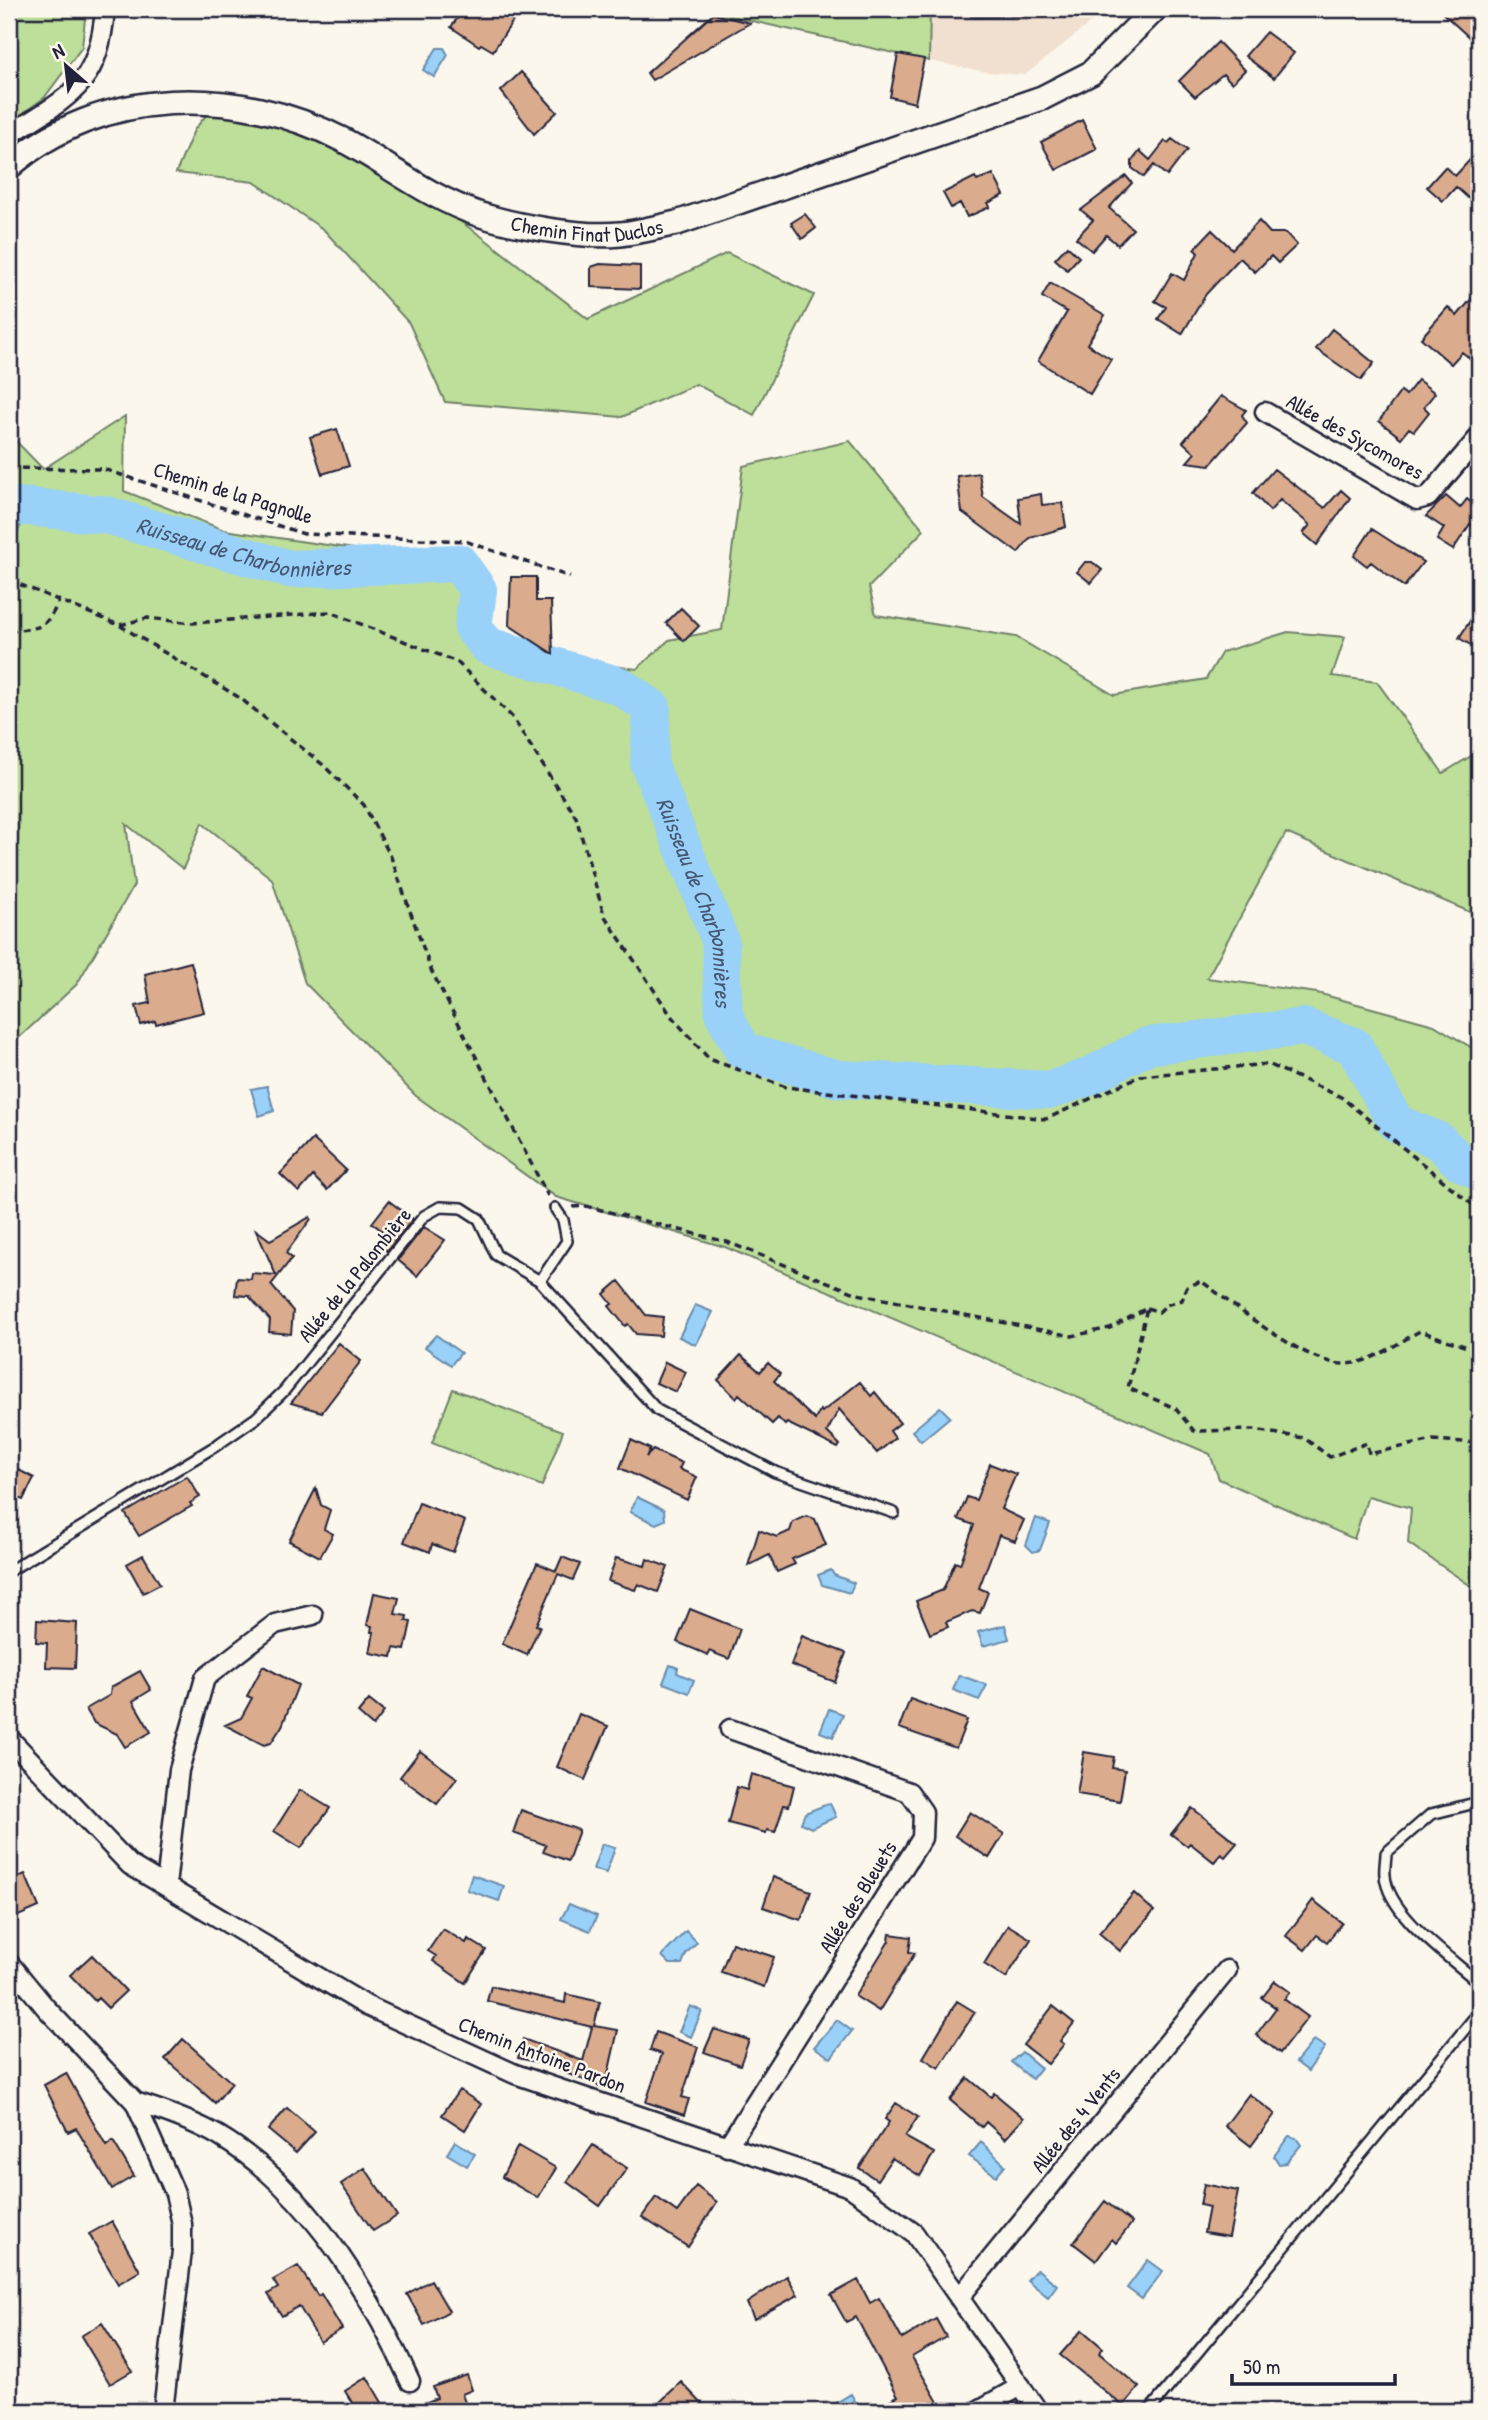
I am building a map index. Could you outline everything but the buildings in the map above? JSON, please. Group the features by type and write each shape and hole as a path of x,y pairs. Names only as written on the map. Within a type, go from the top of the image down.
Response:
{"main road":[{"name":"Chemin Finat Duclos","path":"9,167 29,149 86,119 146,102 216,102 285,118 341,139 413,184 478,214 547,229 617,234 677,223 1042,98 1091,73 1155,9"}],"street":[{"path":"9,135 72,94 87,74 102,43 105,9"},
{"name":"Allée des Sycomores","path":"1265,412 1417,500 1428,497 1479,437"},
{"path":"166,1886 179,1770 205,1678 275,1624 313,1615"},
{"name":"Allée des Bleuets","path":"727,2147 922,1838 923,1812 908,1792 730,1729"},
{"name":"Chemin Antoine Pardon","path":"9,1738 130,1865 367,2006 515,2074 850,2187 914,2233 1038,2411"},
{"path":"9,1963 46,2008 135,2102 163,2160 182,2224 182,2251 163,2411"},
{"name":"Allée des 4 Vents","path":"959,2298 1227,1970"},
{"path":"135,2102 178,2116 220,2137 266,2173 299,2206 362,2284 410,2381"},
{"path":"977,2411 1021,2386"}],"lane":[{"path":"974,9 1082,9"},
{"name":"Allée de la Palombière","path":"9,1572 214,1447 256,1418 284,1391 425,1216 440,1207 462,1208 479,1219 496,1255 540,1281 657,1410 775,1472 894,1513"},
{"path":"540,1281 567,1241 563,1220 555,1208"},
{"path":"1479,1802 1431,1814 1386,1853 1384,1877 1406,1918 1479,1983"},
{"path":"1149,2411 1479,2012"}],"path":[{"name":"Chemin de la Pagnolle","path":"9,468 103,469 304,534 465,541 570,577"},
{"path":"9,580 119,625 240,698 322,764 364,805 391,857 430,970 555,1208 586,1206 727,1242 858,1294 1072,1336 1110,1328 1147,1308 1159,1312 1166,1305 1182,1300 1187,1287 1201,1281 1305,1354 1344,1365 1367,1360 1420,1331 1479,1351"},
{"path":"9,632 38,629 48,624 59,601"},
{"path":"119,625 147,618 192,623 330,612 457,662 512,717 576,817 604,915 672,1017 709,1059 786,1087 1046,1119 1140,1076 1268,1063 1342,1097 1479,1210"},
{"path":"1147,1308 1128,1388 1175,1408 1194,1432 1254,1430 1304,1438 1330,1457 1367,1443 1369,1454 1433,1440 1479,1443"}],"shaded area":[{"path":"930,9 1108,9 1025,75 987,72 929,61"}],"green space":[{"path":"9,9 86,9 82,47 44,98 9,123"},
{"path":"699,9 930,9 929,61"},
{"path":"217,102 367,155 481,236 588,319 727,253 814,295 754,415 696,384 622,417 445,402 409,323 324,230 254,182 176,173 194,130"},
{"path":"125,416 124,491 224,530 457,564 474,619 491,651 637,669 669,640 722,630 743,466 850,441 924,530 869,587 876,615 1016,637 1114,695 1206,679 1222,652 1288,632 1345,637 1332,676 1377,682 1443,773 1473,755 1479,762 1479,916 1286,833 1207,978 1317,993 1434,1025 1479,1052 1479,1586 1471,1586 1408,1543 1411,1508 1368,1496 1354,1539 1219,1479 1210,1454 725,1247 556,1197 416,1096 305,983 272,879 202,823 183,869 126,824 134,885 77,984 9,1047 9,434 43,469"},
{"path":"453,1389 563,1431 542,1486 432,1443"}],"water":[{"path":"437,48 444,48 448,55 434,77 423,70"},
{"path":"267,1086 274,1111 259,1116 251,1089"},
{"path":"695,1305 713,1312 696,1345 679,1337"},
{"path":"436,1335 461,1353 451,1365 425,1347"},
{"path":"940,1407 950,1417 921,1441 912,1431"},
{"path":"637,1497 664,1510 665,1520 656,1524 630,1512"},
{"path":"1036,1518 1050,1523 1040,1550 1033,1552 1026,1545"},
{"path":"831,1570 834,1575 854,1583 850,1593 822,1585 818,1575"},
{"path":"1005,1625 1009,1639 983,1646 978,1632"},
{"path":"670,1665 678,1668 677,1673 694,1680 689,1693 663,1683"},
{"path":"959,1675 987,1685 979,1700 953,1690"},
{"path":"829,1709 843,1714 833,1737 820,1732"},
{"path":"830,1803 836,1817 811,1828 801,1823 805,1813"},
{"path":"602,1844 615,1848 606,1873 593,1869"},
{"path":"472,1875 504,1886 499,1901 467,1890"},
{"path":"569,1904 597,1916 590,1931 561,1919"},
{"path":"686,1931 697,1942 686,1954 682,1964 670,1964 662,1956"},
{"path":"690,2006 702,2011 691,2037 679,2032"},
{"path":"837,2020 852,2031 831,2058 814,2047"},
{"path":"1314,2040 1325,2047 1308,2071 1296,2062"},
{"path":"1022,2052 1041,2068 1032,2079 1011,2062"},
{"path":"1289,2136 1296,2138 1301,2145 1286,2163 1279,2164 1274,2156"},
{"path":"455,2141 475,2154 467,2166 447,2154"},
{"path":"981,2142 1005,2165 996,2176 969,2156"},
{"path":"1148,2260 1163,2271 1142,2299 1127,2288"},
{"path":"1037,2269 1057,2285 1048,2297 1027,2280"},
{"path":"851,2394 860,2409 823,2411"}],"waterway":[{"name":"Ruisseau de Charbonnières","path":"9,505 106,515 289,569 459,563 478,590 473,628 488,646 620,686 652,708 649,763 720,940 724,1015 743,1051 838,1079 1051,1090 1088,1077 1147,1046 1304,1027 1354,1046 1396,1123 1439,1141 1459,1161 1479,1172"},
{"path":"9,545 28,506"}]}
